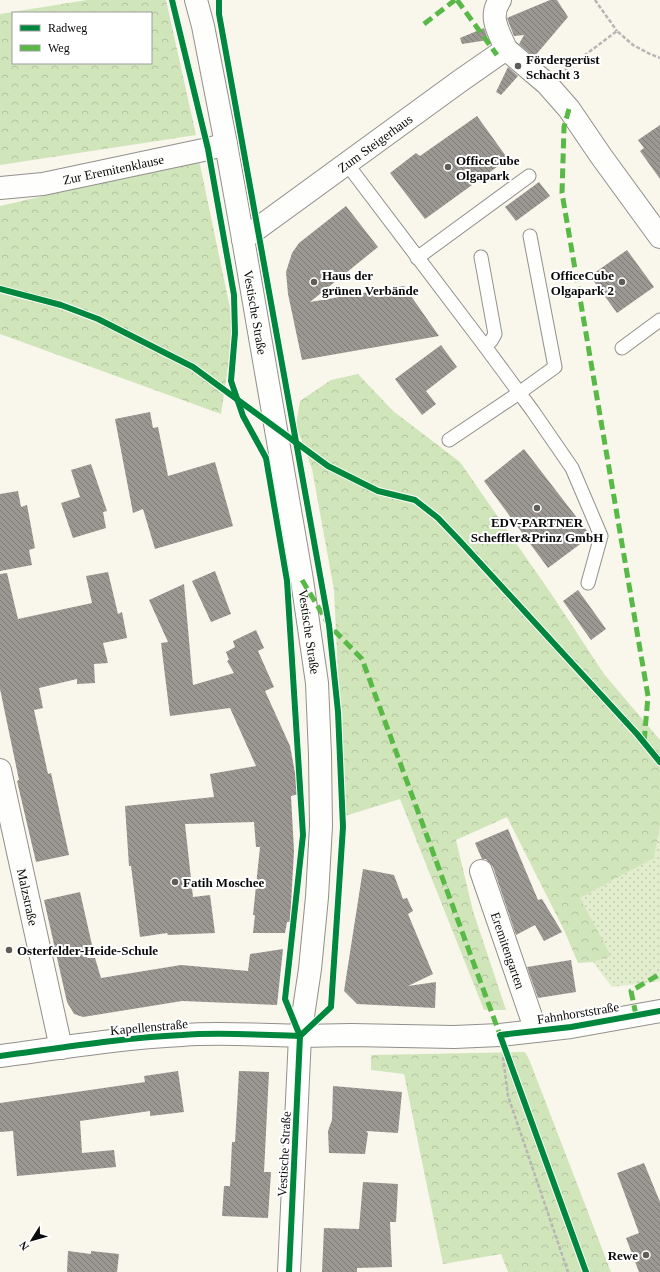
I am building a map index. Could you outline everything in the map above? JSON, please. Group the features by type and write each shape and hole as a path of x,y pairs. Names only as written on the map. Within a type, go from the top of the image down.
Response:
{"street":[{"name":"Vestische Straße","path":"196,0 203,26 243,239 302,580 317,683 321,826 312,954 300,1036 289,1272"},
{"path":"500,0 496,6 494,21 506,49 547,84 569,109 660,237"},
{"name":"Zum Steigerhaus","path":"243,239 460,80 506,49"},
{"name":"Zur Eremitenklause","path":"0,188 44,184 226,144"},
{"name":"Malzstraße","path":"0,770 61,1048"},
{"name":"Eremitengarten","path":"481,871 536,1031"},
{"name":"Fahnhorststraße","path":"300,1036 351,1035 454,1037 500,1035 571,1027 660,1011"},
{"name":"Kapellenstraße","path":"0,1056 138,1038 181,1034 300,1036"}],"lane":[{"path":"347,164 484,345 572,468 601,536 588,583"},
{"path":"417,258 529,176"},
{"path":"449,440 555,367 530,236"},
{"path":"481,257 496,334 491,341 484,345"},
{"path":"622,348 660,320"}],"path":[{"path":"595,0 617,31 633,44 660,58"},
{"path":"547,84 617,31"},
{"path":"500,1035 510,1063"},
{"path":"500,1035 508,1096 568,1272"}],"green space":[{"path":"87,0 166,0 196,135 0,165 0,14 12,12 12,64 152,64 152,12 12,12"},
{"path":"199,160 234,327 221,414 0,334 0,206"},
{"path":"358,374 393,411 460,462 552,595 604,674 660,740 660,825 654,858 580,898 611,956 593,962 578,963 564,930 507,817 456,840 473,911 506,1010 484,1010 400,799 345,816 334,590 312,469 296,425 300,401 331,380"},
{"path":"660,825 660,981 612,987 593,962 610,956 580,898 654,858"},
{"path":"525,1052 611,1272 508,1272 501,1254 443,1264 404,1074 371,1070 371,1055"}],"building":[{"path":"550,0 557,0 568,17 534,57 519,44 524,35 514,36 507,18"},
{"path":"484,28 488,40 462,44 460,38"},
{"path":"508,67 518,76 501,95 496,92"},
{"name":"OfficeCube Olgapark","path":"477,116 508,159 425,219 390,173 416,153 420,156"},
{"path":"660,125 660,179 640,151 644,148 638,140"},
{"path":"539,182 550,196 516,221 505,207"},
{"name":"Haus der grünen Verbände","path":"346,206 378,247 310,302 404,286 439,336 302,360 288,294 286,272 292,253 299,243"},
{"name":"OfficeCube Olgapark 2","path":"627,250 654,287 617,313 590,276"},
{"path":"441,345 457,367 426,391 436,404 422,415 395,379"},
{"path":"150,412 153,428 158,427 168,476 215,462 233,526 155,549 143,509 133,513 115,419"},
{"name":"EDV-PARTNER Scheffler&Prinz GmbH","path":"524,449 591,536 548,568 484,481"},
{"path":"91,464 107,511 103,512 106,528 73,538 61,503 80,497 71,470"},
{"path":"18,491 21,507 27,505 35,548 29,550 32,565 0,571 0,494"},
{"path":"215,571 231,614 211,622 192,581"},
{"path":"108,572 118,614 122,612 127,638 103,643 108,663 94,664 95,683 77,684 77,679 39,688 43,708 34,710 48,774 51,773 69,855 36,862 17,781 19,780 0,689 0,574 7,573 18,619 92,603 86,576"},
{"path":"184,584 193,685 234,673 227,661 229,660 226,652 235,647 233,641 256,630 264,648 258,651 274,687 265,691 290,746 299,794 291,796 294,851 290,922 287,922 285,933 253,933 255,915 253,915 260,847 256,847 254,822 185,824 193,897 210,895 215,933 168,935 167,933 140,937 131,866 129,866 125,806 214,797 210,774 256,766 230,708 170,716 161,643 168,642 149,600"},
{"path":"578,590 606,629 591,640 563,601"},
{"path":"508,829 538,900 542,899 562,932 544,941 535,925 516,935 493,867 486,859 482,859 475,843"},
{"path":"363,869 394,875 403,899 407,898 413,911 408,914 433,974 408,986 436,982 435,1008 357,1004 344,991"},
{"path":"80,892 92,945 87,945 87,958 95,958 101,978 181,965 248,971 250,954 283,949 277,1005 182,1001 83,1017 74,1014 67,1002 44,900"},
{"path":"571,960 576,992 538,998 527,967"},
{"path":"178,1071 184,1112 150,1116 150,1111 80,1121 82,1153 114,1150 116,1167 17,1176 13,1131 0,1132 0,1103 145,1082 144,1076"},
{"path":"239,1071 269,1072 264,1172 271,1172 268,1218 222,1216 224,1186 230,1186 232,1142 235,1142"},
{"path":"333,1086 402,1092 398,1133 366,1131 368,1133 365,1154 329,1153 328,1131 332,1120"},
{"path":"644,1163 660,1202 660,1272 639,1272 626,1238 639,1233 617,1173"},
{"path":"363,1182 398,1184 396,1222 390,1222 392,1267 357,1268 357,1272 322,1272 324,1228 359,1229"},
{"path":"68,1251 91,1254 91,1251 119,1254 117,1272 67,1272"}],"marked path":[{"path":"424,24 455,0"},
{"path":"457,0 497,55"},
{"path":"569,109 564,127 562,193 648,696 644,743"},
{"path":"302,580 329,625 362,659 500,1035"},
{"path":"636,1015 631,991 660,974"}],"cycle path":[{"path":"172,0 208,149 234,295 235,333 231,381 243,416 266,458 287,581 303,835 285,999 300,1036 289,1272"},
{"path":"219,0 219,14 329,625 338,712 343,827 331,1007 300,1036"},
{"path":"0,289 61,305 98,319 193,367 328,466 378,491 415,500 438,518 459,540 637,734 660,762"},
{"path":"586,1272 500,1035 571,1027 660,1011"},
{"path":"0,1056 159,1036 197,1034 300,1036"}],"place":[{"name":"Fördergerüst Schacht 3","path":"518,66"},
{"name":"OfficeCube Olgapark","path":"448,167"},
{"name":"Haus der grünen Verbände","path":"314,282"},
{"name":"OfficeCube Olgapark 2","path":"622,282"},
{"name":"EDV-PARTNER Scheffler&Prinz GmbH","path":"537,508"},
{"name":"Fatih Moschee","path":"175,882"},
{"name":"Osterfelder-Heide-Schule","path":"9,950"},
{"name":"Rewe","path":"646,1255"}]}
